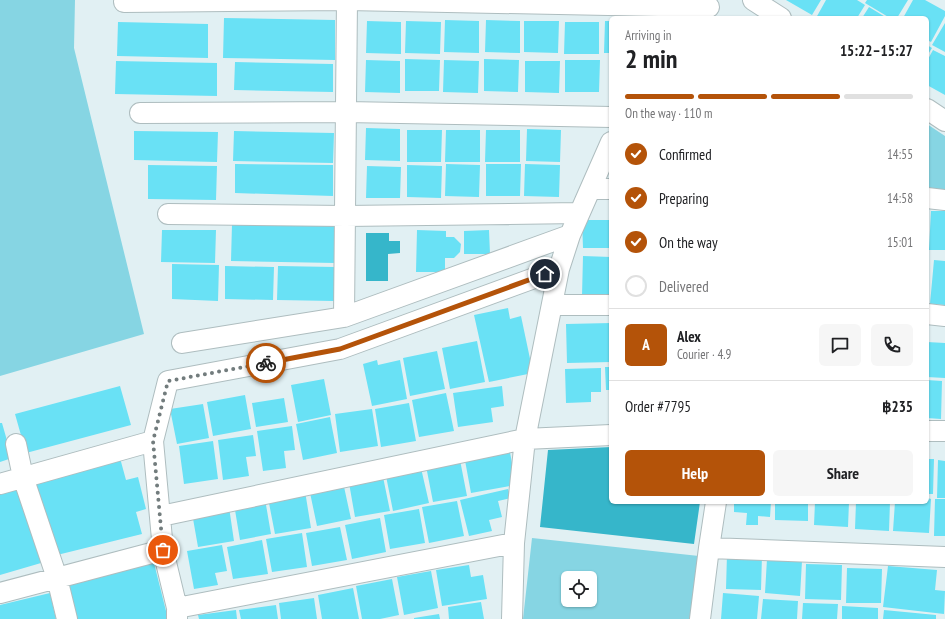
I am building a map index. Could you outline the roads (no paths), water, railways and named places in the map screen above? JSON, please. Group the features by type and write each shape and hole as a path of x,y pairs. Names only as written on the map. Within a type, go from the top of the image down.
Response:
{"street":[{"path":"124,2 347,0 708,8"},
{"path":"344,317 347,0"},
{"path":"753,0 778,16"},
{"path":"929,110 945,120"},
{"path":"140,112 346,112 609,117"},
{"path":"512,619 514,543 525,439 559,269 579,213 609,147"},
{"path":"591,188 609,189"},
{"path":"929,198 945,200"},
{"path":"168,214 345,216 579,213"},
{"path":"182,343 344,317 570,236"},
{"path":"514,543 177,613 163,550 153,441 168,381 340,349 559,269"},
{"path":"552,305 609,305"},
{"path":"929,314 945,316"},
{"path":"929,431 945,431"},
{"path":"161,516 525,439 609,435"},
{"path":"0,484 153,441"},
{"path":"16,444 23,477 57,578 67,619"},
{"path":"700,619 708,548 716,504"},
{"path":"708,548 945,557"},
{"path":"0,593 163,550"}]}
